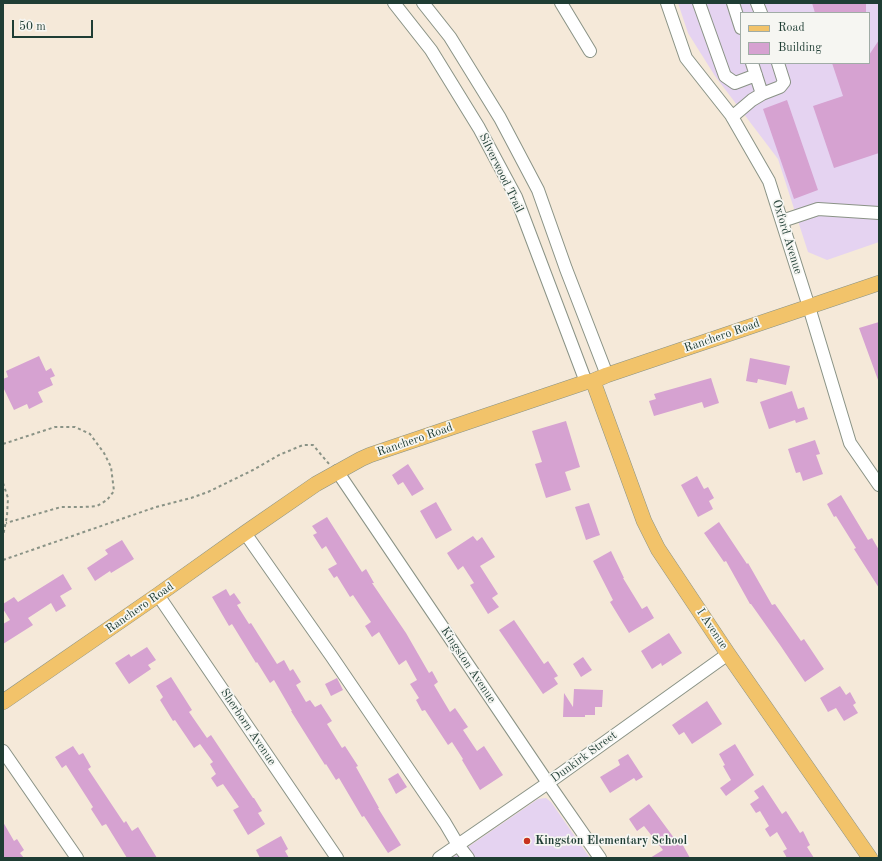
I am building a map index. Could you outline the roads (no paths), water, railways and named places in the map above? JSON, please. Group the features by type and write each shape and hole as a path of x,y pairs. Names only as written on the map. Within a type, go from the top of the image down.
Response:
{"main road":[{"name":"Ranchero Road","path":"3,702 316,484 337,471 370,455 879,283"},
{"name":"I Avenue","path":"595,379 644,521 658,549 728,654 870,858"}],"street":[{"name":"Silverwood Trail","path":"394,3 431,50 479,128 516,197 595,379"},
{"name":"Silverwood Trail","path":"423,3 450,38 500,118 538,190 566,269 595,379"},
{"path":"561,3 590,51"},
{"name":"Oxford Avenue","path":"667,3 686,58 732,117 770,180 850,443 879,485"},
{"path":"699,3 725,76 735,83 756,75"},
{"path":"733,3 740,25"},
{"path":"752,64 756,75 767,92"},
{"path":"732,117 752,100 767,92 780,88 784,82 778,64"},
{"path":"782,220 818,209 879,213"},
{"name":"Kingston Avenue","path":"337,471 600,858"},
{"path":"245,532 389,740 468,858"},
{"name":"Sherborn Avenue","path":"158,595 337,858"},
{"name":"Dunkirk Street","path":"439,858 548,783 728,654"},
{"path":"3,751 77,858"}],"place":[{"name":"Kingston Elementary School","path":"527,841"}]}
